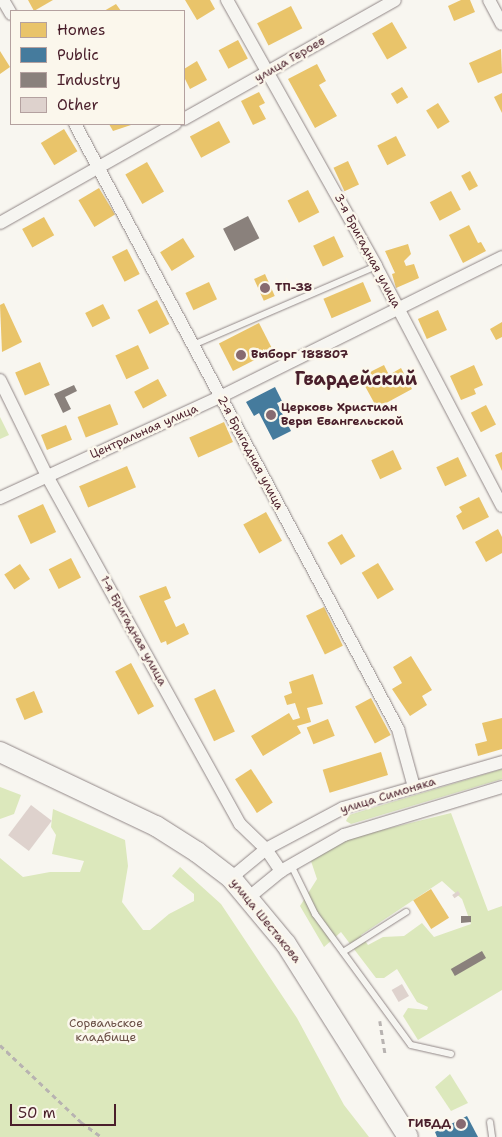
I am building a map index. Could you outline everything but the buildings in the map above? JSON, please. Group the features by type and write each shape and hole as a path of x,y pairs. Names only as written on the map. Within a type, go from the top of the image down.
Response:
{"main road":[{"name":"улица Шестакова","path":"0,752 156,826 197,852 231,878 292,953 408,1137"}],"street":[{"path":"3,0 10,12"},
{"name":"3-я Бригадная улица","path":"227,0 376,266 502,506"},
{"name":"улица Героев","path":"185,118 395,0"},
{"path":"489,0 502,24"},
{"name":"2-я Бригадная улица","path":"77,125 100,165 220,397 398,729 414,787"},
{"path":"0,223 173,125"},
{"name":"Центральная улица","path":"0,498 220,397 397,307 502,257"},
{"name":"1-я Бригадная улица","path":"0,380 47,476 240,824 286,868"},
{"name":"улица Симоняка","path":"231,878 266,849 343,808 502,762"},
{"name":"улица Симоняка","path":"248,898 286,868 344,835 502,787"}],"lane":[{"path":"193,345 376,266"},
{"path":"286,868 315,914 411,1045 451,1054"},
{"path":"343,952 406,912"},
{"path":"490,1122 492,1137"}],"path":[{"path":"377,999 386,1056"},
{"path":"0,1045 81,1122 102,1137"}],"green space":[{"path":"0,417 9,435 0,439"},
{"path":"502,769 502,779 351,824 346,821 349,815"},
{"path":"0,787 21,795 14,814 0,819"},
{"name":"Сорвальское кладбище","path":"53,809 125,840 128,866 122,902 143,930 150,930 169,914 194,901 194,894 172,876 180,867 221,904 297,1018 344,1105 369,1137 0,1137 0,858 23,877 50,872 80,872 84,861 52,854 56,835 51,827"},
{"path":"451,813 488,911 502,906 502,990 418,1040 403,1016 408,1008 427,1010 428,1007 417,1002 397,969 384,978 376,978 341,932 324,947 300,906 317,879 311,861 345,839","holes":["442,881 462,899 471,924 434,937 422,923 404,936 383,937 368,945 361,935"]},
{"path":"450,1074 468,1103 451,1111 435,1087"}],"place":[{"name":"ТП-38","path":"265,288"},
{"name":"Выборг 188807","path":"241,355"},
{"name":"Церковь Христиан Веры Евангельской","path":"271,415"},
{"name":"ГИБДД","path":"461,1124"}],"district":[{"name":"Гвардейский","path":"356,379"}]}
